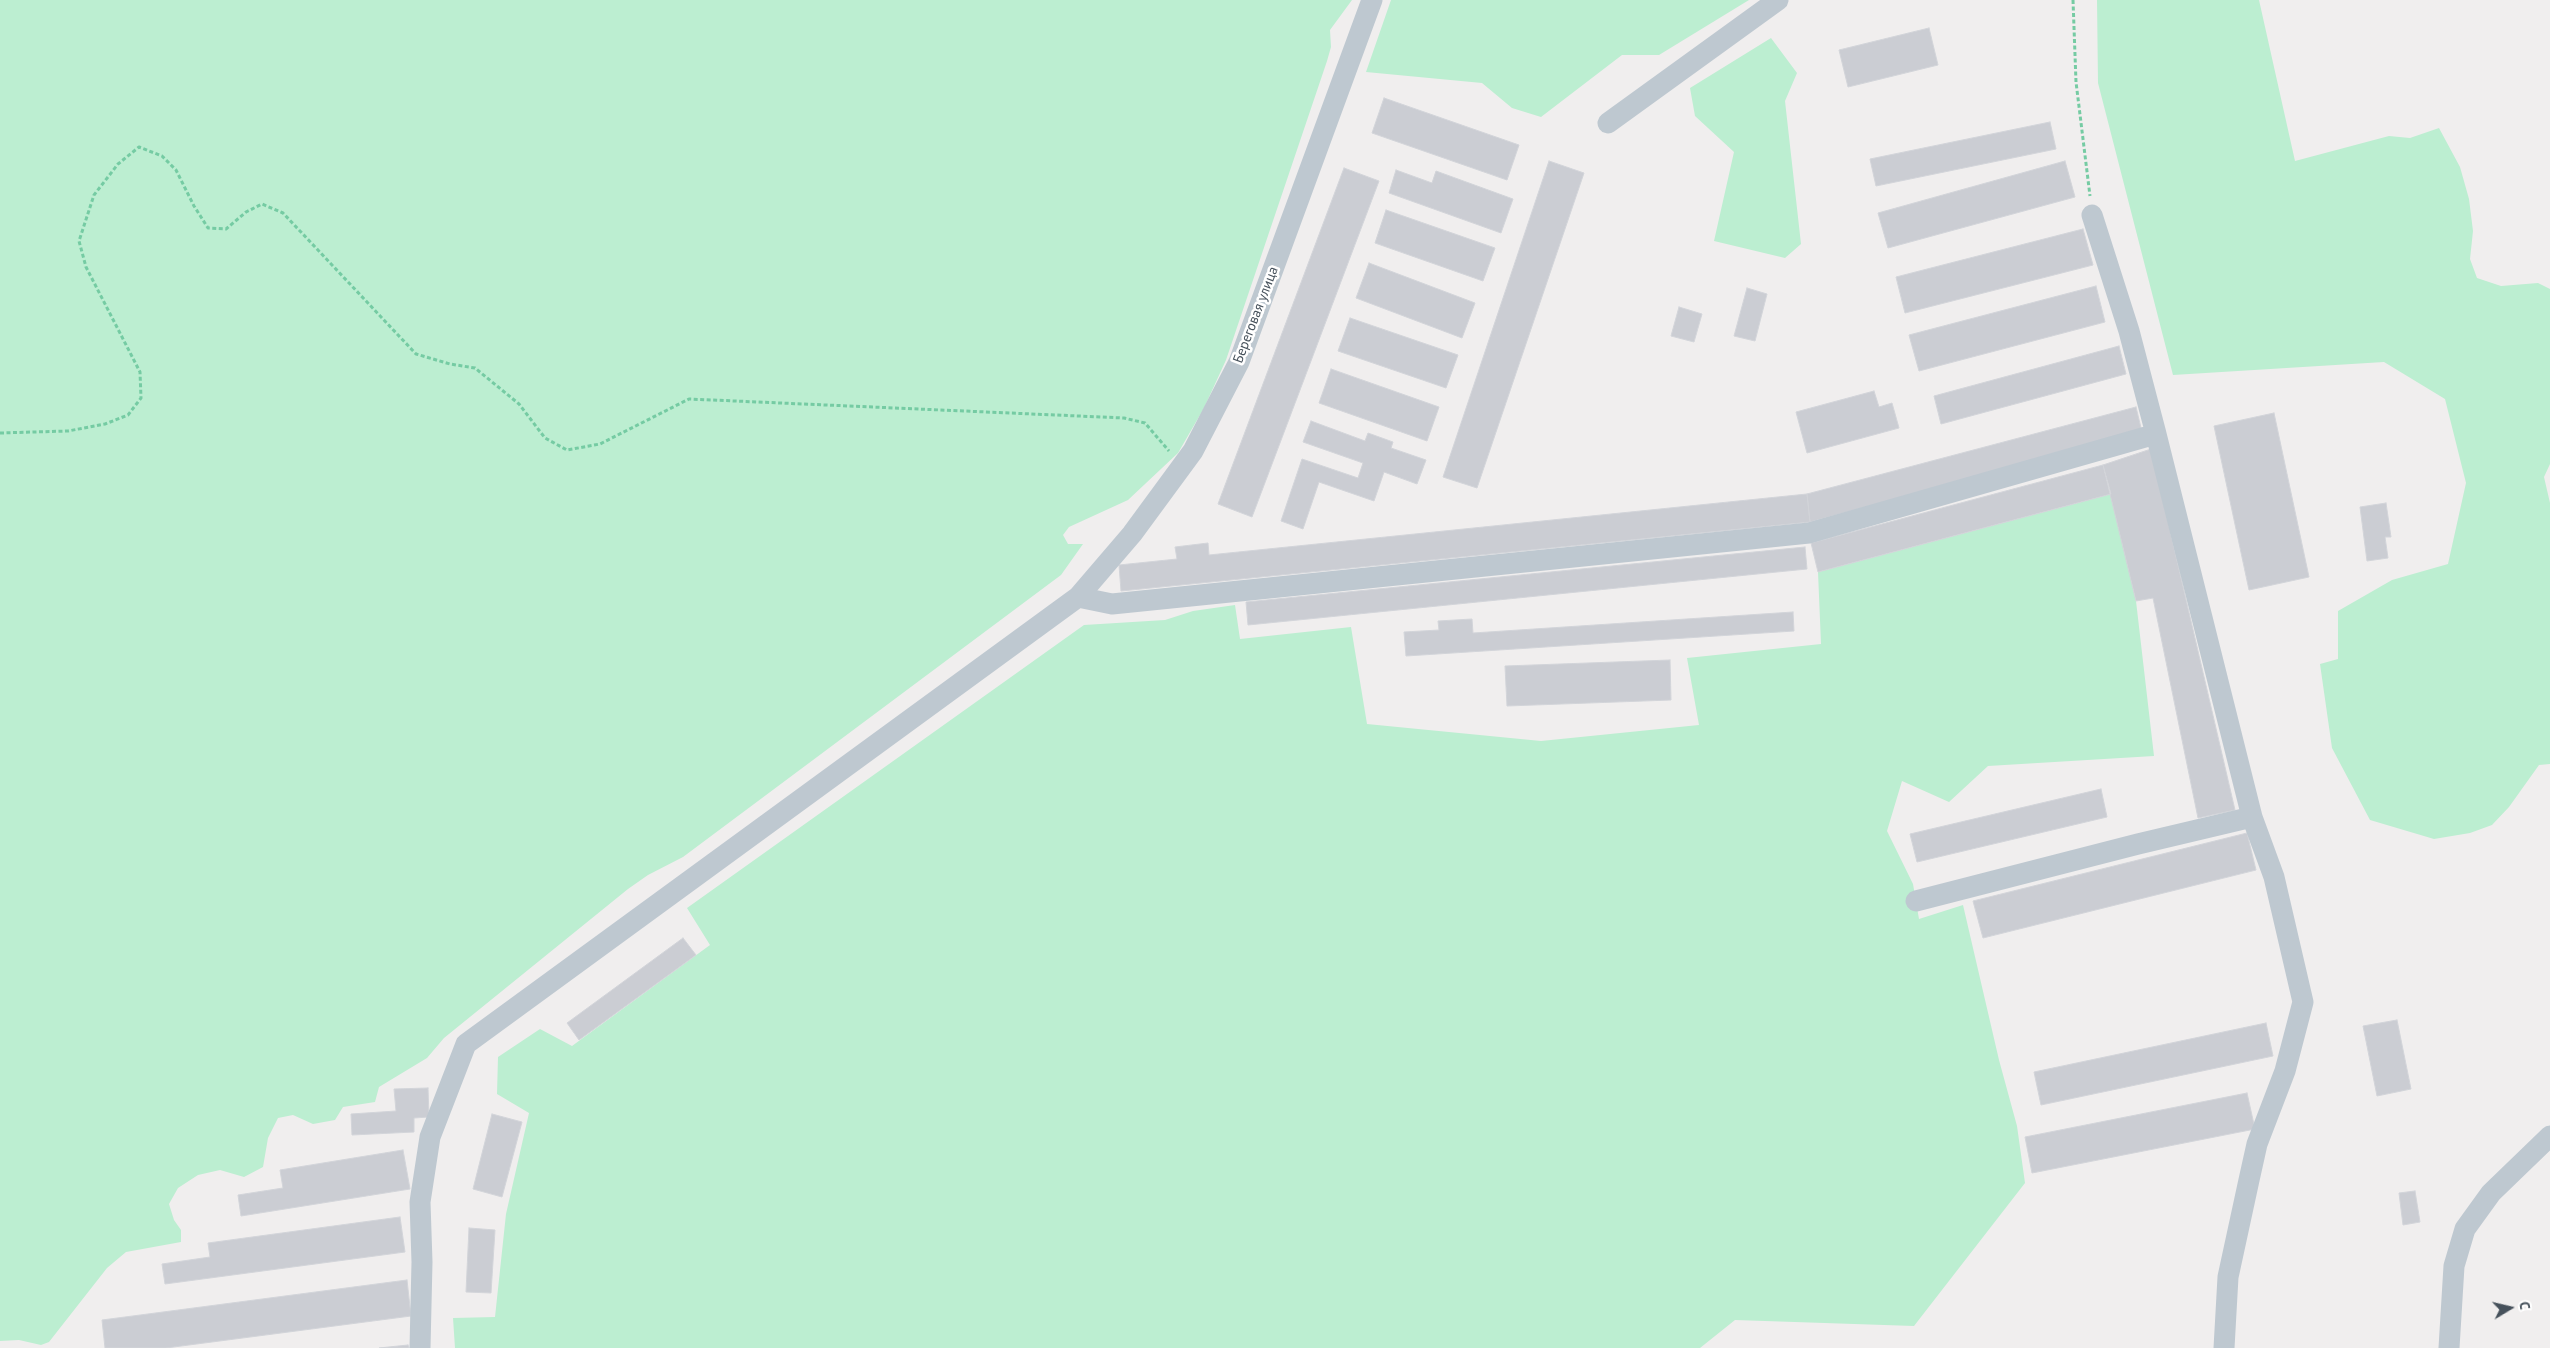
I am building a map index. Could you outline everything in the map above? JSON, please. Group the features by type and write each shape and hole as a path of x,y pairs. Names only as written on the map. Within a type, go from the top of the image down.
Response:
{"street":[{"name":"Береговая улица","path":"420,1348 421,1193 430,1137 466,1044 1078,597 1132,534 1193,451 1239,362 1372,0"},
{"path":"1608,123 1778,0"},
{"path":"2092,215 2129,331 2252,817 2274,877 2303,1002 2286,1071 2257,1144 2228,1277 2224,1348"},
{"path":"1078,597 1112,604 1809,533 2156,434"},
{"path":"1916,901 2252,817"},
{"path":"2449,1348 2454,1266 2465,1229 2491,1193 2550,1136"}],"path":[{"path":"2073,0 2076,82 2092,215"},
{"path":"0,433 68,431 104,424 128,415 141,398 140,372 86,268 79,241 94,195 118,164 139,148 162,156 176,170 194,206 208,228 226,229 246,212 262,204 282,213 416,354 450,364 475,368 518,404 545,438 567,450 600,444 690,399 1124,418 1145,423 1172,455 1177,472"}],"green space":[{"path":"0,0 1352,0 1330,30 1331,47 1327,61 1226,360 1204,408 1178,453 1128,500 1069,527 1063,535 1068,544 1083,544 1061,575 683,857 648,875 628,889 444,1038 427,1058 379,1087 375,1102 343,1107 335,1120 313,1124 293,1115 278,1118 268,1138 263,1167 244,1177 220,1170 198,1175 178,1188 169,1204 174,1220 181,1230 181,1242 126,1252 107,1268 49,1342 41,1345 19,1340 0,1341"},
{"path":"1391,0 1749,0 1659,55 1622,55 1541,117 1512,108 1482,83 1366,72"},
{"path":"2097,0 2259,0 2295,161 2389,136 2410,138 2439,128 2460,167 2469,199 2473,231 2470,259 2477,278 2501,286 2538,283 2550,289 2550,464 2544,477 2550,503 2550,764 2539,765 2509,807 2492,825 2470,833 2434,839 2370,820 2332,748 2320,664 2338,659 2338,611 2392,580 2448,564 2466,483 2445,399 2384,362 2173,375 2098,83"},
{"path":"1771,38 1797,73 1785,101 1801,244 1785,258 1714,241 1734,152 1695,116 1690,88"},
{"path":"2111,494 2136,601 2154,756 1988,766 1949,802 1902,781 1887,831 1913,884 1919,919 1963,905 1999,1060 2017,1126 2025,1183 1914,1326 1735,1320 1700,1348 455,1348 453,1318 495,1317 506,1214 529,1113 497,1094 498,1057 540,1029 572,1046 710,945 687,908 1084,625 1165,620 1193,611 1235,605 1240,639 1351,627 1367,724 1541,741 1699,725 1687,658 1821,644 1818,572"}],"building":[{"path":"1929,28 1938,65 1848,87 1839,50"},
{"path":"1384,98 1519,145 1507,180 1372,133"},
{"path":"2050,122 2056,149 1876,186 1870,159"},
{"path":"1549,161 1584,173 1477,488 1443,477"},
{"path":"2065,161 2075,197 1888,248 1878,213"},
{"path":"1344,168 1379,181 1252,517 1218,504"},
{"path":"1396,170 1432,183 1436,171 1513,199 1501,233 1389,193"},
{"path":"1386,210 1495,248 1483,281 1375,243"},
{"path":"2083,229 2093,265 1905,313 1896,277"},
{"path":"1369,263 1475,303 1462,338 1356,298"},
{"path":"2096,286 2105,322 1919,371 1909,335"},
{"path":"1747,288 1767,294 1755,341 1734,336"},
{"path":"1679,307 1702,314 1694,342 1671,336"},
{"path":"1350,318 1458,355 1446,388 1338,351"},
{"path":"2119,346 2126,374 1941,424 1934,396"},
{"path":"1331,369 1439,407 1427,441 1319,403"},
{"path":"1874,391 1879,407 1892,403 1899,428 1807,453 1796,412"},
{"path":"2136,407 2142,432 1810,522 1807,494"},
{"path":"2274,413 2309,577 2249,590 2214,426"},
{"path":"1311,421 1365,441 1368,433 1393,442 1391,448 1426,460 1417,484 1384,472 1374,501 1319,482 1303,529 1281,521 1302,459 1358,478 1363,463 1303,442"},
{"path":"2151,449 2235,810 2198,818 2153,598 2136,601 2103,465"},
{"path":"2103,465 2111,494 1818,572 1811,543"},
{"path":"1807,494 1810,522 1121,591 1119,565 1177,559 1175,547 1208,543 1209,555"},
{"path":"2386,503 2391,537 2385,537 2388,558 2367,561 2360,507"},
{"path":"1805,547 1807,569 1248,625 1246,602"},
{"path":"1793,612 1794,631 1406,656 1404,632 1439,630 1438,621 1472,619 1473,633"},
{"path":"1670,660 1671,700 1507,706 1505,666"},
{"path":"2101,789 2107,817 1917,862 1910,834"},
{"path":"2247,833 2256,870 1983,938 1973,901"},
{"path":"683,938 696,955 579,1040 567,1023"},
{"path":"2397,1020 2411,1089 2377,1096 2363,1026"},
{"path":"2266,1023 2273,1056 2041,1105 2034,1072"},
{"path":"428,1088 429,1117 414,1118 414,1132 352,1135 351,1114 396,1111 394,1089"},
{"path":"2247,1093 2255,1129 2032,1173 2025,1137"},
{"path":"492,1114 522,1122 502,1197 473,1189"},
{"path":"403,1150 410,1189 241,1216 238,1195 283,1188 280,1170"},
{"path":"2415,1191 2420,1222 2403,1225 2399,1193"},
{"path":"400,1217 405,1252 165,1284 162,1264 210,1257 208,1243"},
{"path":"469,1228 495,1230 491,1293 466,1292"},
{"path":"407,1280 411,1316 166,1348 105,1348 102,1320"},
{"path":"408,1345 409,1348 379,1348"}]}
